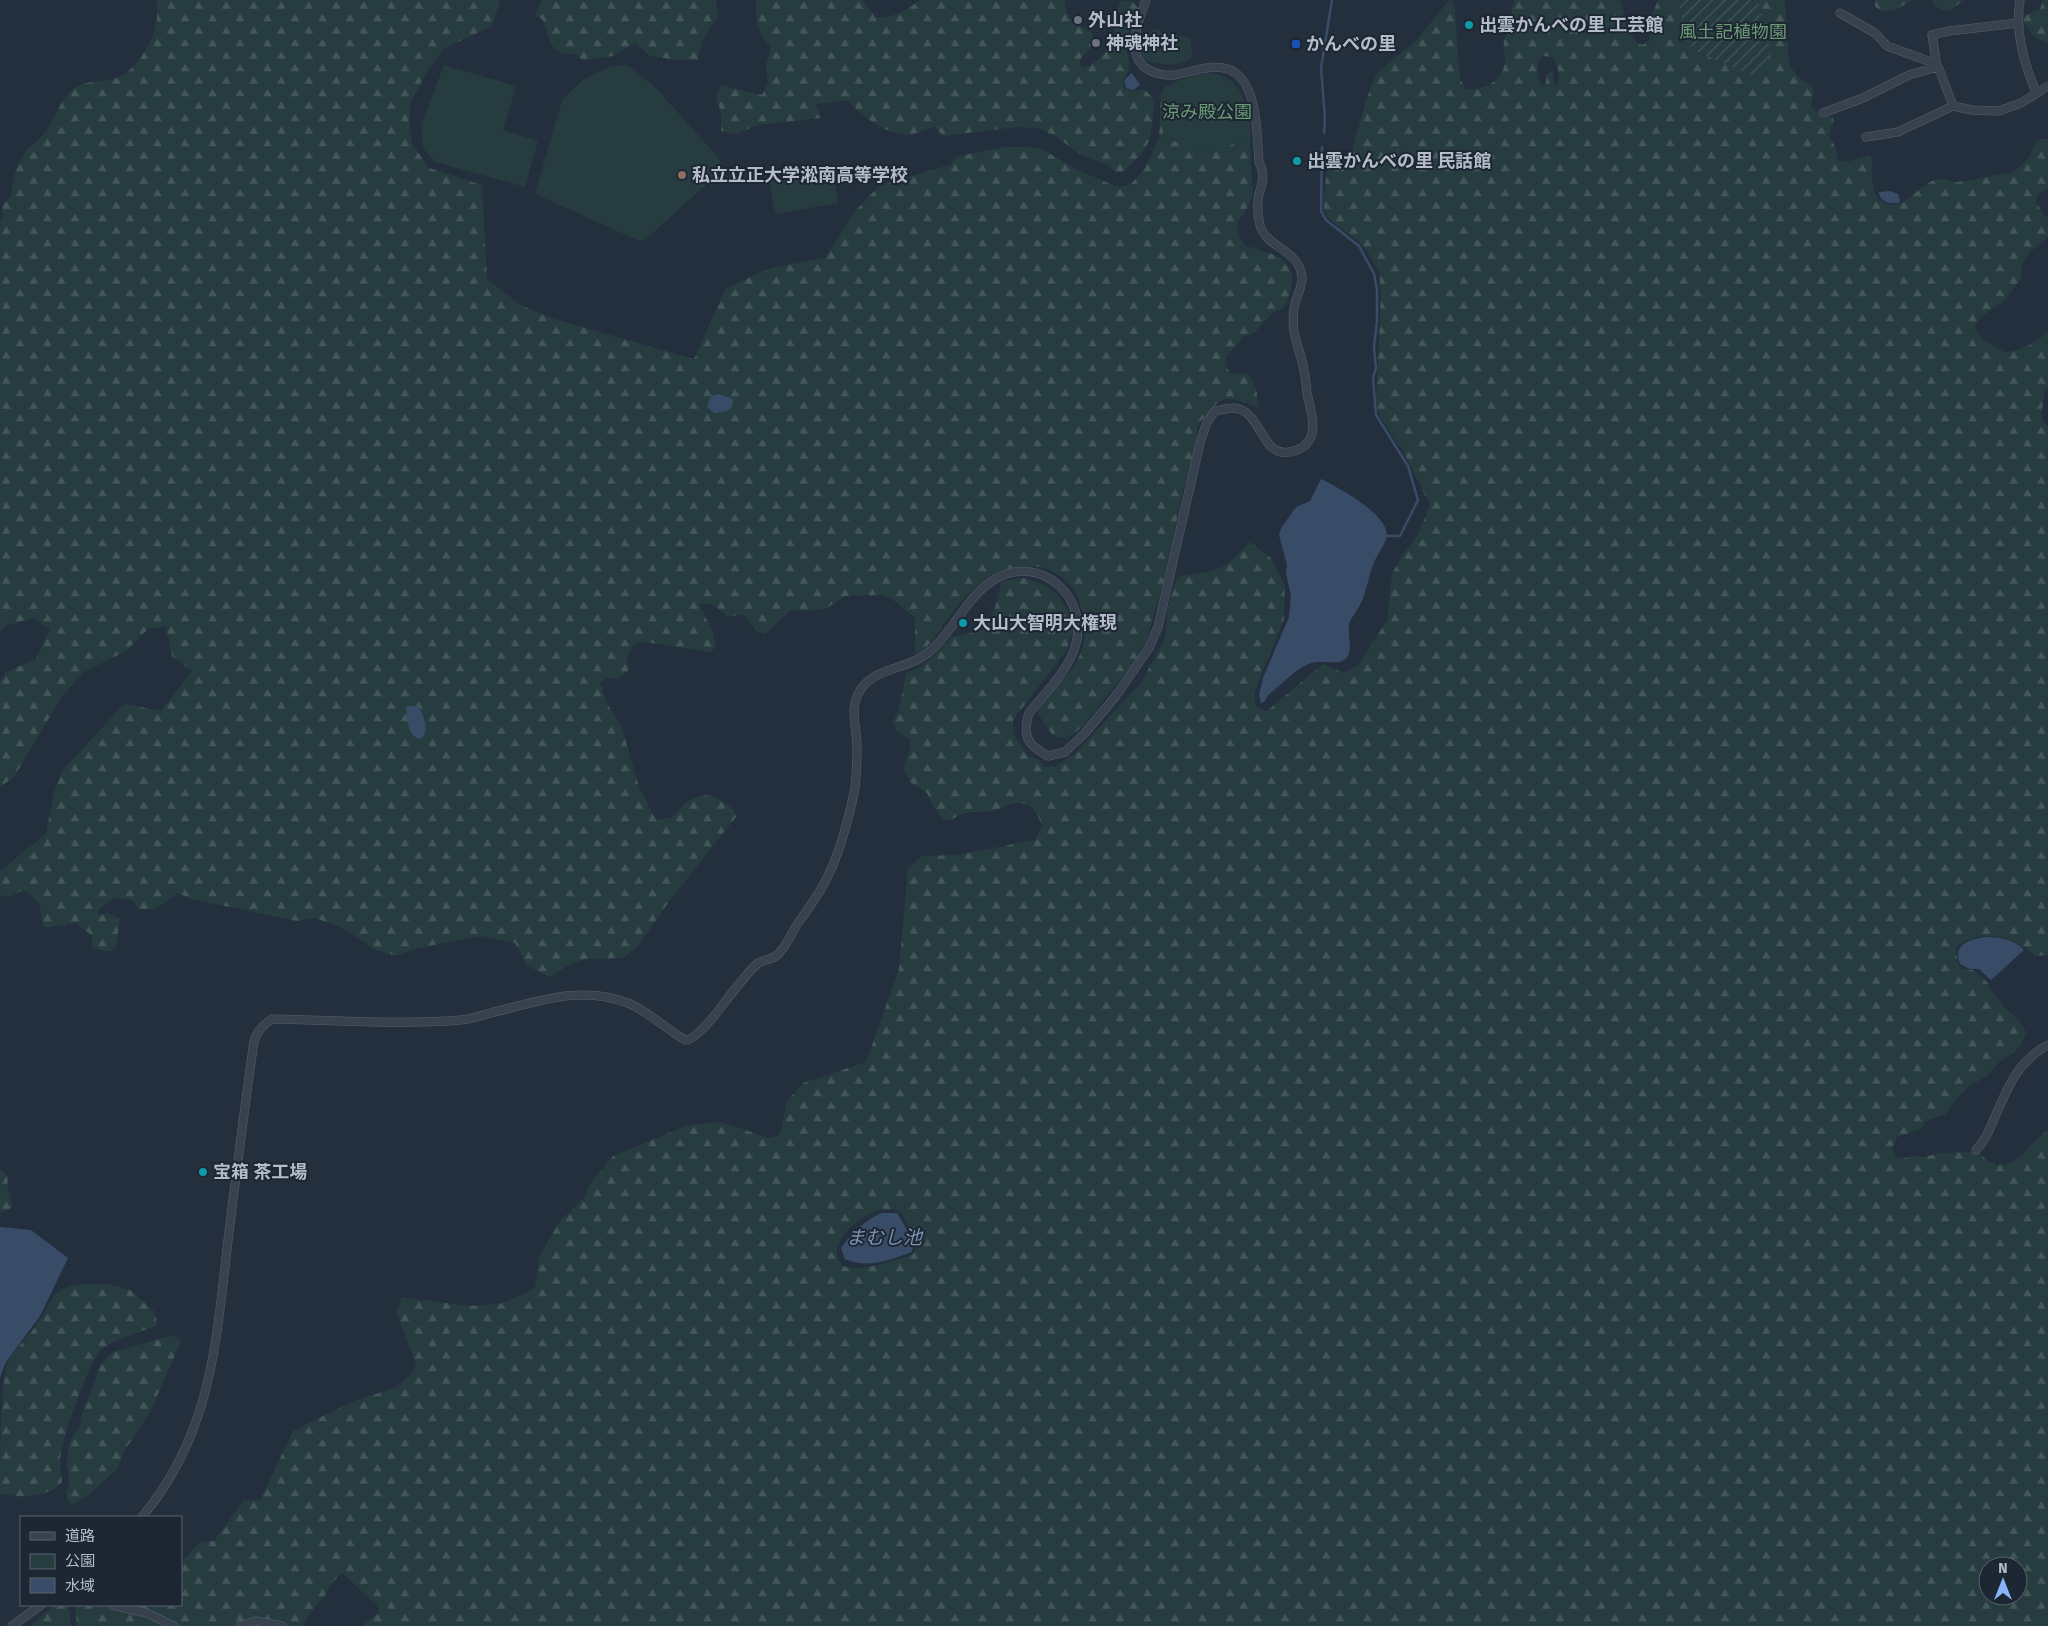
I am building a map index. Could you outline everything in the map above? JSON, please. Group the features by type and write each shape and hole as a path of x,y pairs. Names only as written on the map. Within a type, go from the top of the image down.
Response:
{"street":[{"path":"143,1516 155,1502 182,1454 197,1420 209,1382 216,1342 254,1040 263,1025 272,1019 430,1022 464,1020 561,996 580,994 599,996 626,1003 649,1014 685,1040 690,1039 704,1027 758,963 776,956 827,879 838,851 854,791 857,744 853,710 856,697 870,679 915,662 928,654 975,597 997,578 1017,572 1046,577 1064,590 1071,598 1078,617 1078,637 1070,658 1029,713 1025,724 1025,734 1029,743 1048,756 1065,752 1076,742 1115,696 1150,648 1158,627 1200,443 1207,422 1215,411 1235,408 1245,412 1255,420 1266,443 1282,452 1298,450 1309,441 1313,420 1305,372 1294,331 1294,308 1303,281 1301,270 1290,254 1264,234 1260,225 1259,196 1264,183 1259,162 1254,107 1249,94 1235,73 1225,69 1205,68 1174,75 1164,75 1157,74 1141,64 1135,52 1135,43 1140,15 1146,0"},
{"path":"2020,0 2018,23 2029,74 2036,92"},
{"path":"1840,13 1875,33 1887,46 1934,63 1937,67"},
{"path":"1953,106 1937,67 1932,36 1949,31 2018,23"},
{"path":"1823,113 1863,98 1909,75 1937,67"},
{"path":"1866,136 1898,132 1953,106 1972,110 1999,111 2021,104 2036,92 2048,86"},
{"path":"1976,1150 1985,1140 2005,1094 2023,1063 2033,1053 2048,1045"},
{"path":"12,1626 40,1606"},
{"path":"116,1606 147,1613 174,1626"},
{"path":"240,1626 256,1621 282,1626"}],"green space":[{"path":"157,0 500,0 492,26 443,49 428,70 411,102 409,119 412,144 429,168 482,185 487,279 522,306 551,318 694,359 726,288 771,268 825,258 856,210 879,186 952,164 954,157 1004,147 1028,147 1044,150 1075,169 1113,185 1120,187 1130,185 1145,168 1159,139 1161,93 1166,86 1173,88 1237,88 1246,105 1248,115 1253,189 1251,201 1237,224 1239,235 1245,246 1280,258 1287,265 1291,272 1290,294 1284,308 1274,312 1254,333 1242,337 1226,357 1227,367 1231,374 1244,373 1254,383 1258,407 1234,399 1226,399 1217,403 1198,424 1195,449 1183,491 1164,580 1147,639 1136,660 1082,727 1067,739 1053,736 1037,712 1047,697 1076,663 1084,642 1085,628 1079,601 1073,589 1053,571 1039,567 1030,567 1006,569 991,575 970,593 926,648 917,655 915,654 915,618 896,602 884,595 845,596 827,608 812,611 791,610 765,634 756,631 743,614 729,617 711,605 699,604 712,630 716,647 710,652 645,642 634,644 627,656 628,671 618,679 608,677 600,683 607,703 622,728 639,787 656,820 672,817 686,803 704,795 724,802 734,810 736,817 668,903 638,946 623,958 586,959 567,966 550,977 526,965 515,943 481,936 418,948 396,956 374,949 345,929 315,918 297,921 191,899 178,893 155,909 138,909 132,900 114,898 98,910 99,915 108,913 120,919 116,947 111,952 93,948 91,935 76,923 43,927 40,905 27,891 21,891 10,897 0,895 0,871 46,834 54,792 63,770 124,704 161,711 192,671 172,656 166,627 149,628 126,651 84,672 62,696 14,777 0,787 0,681 6,672 36,659 50,629 33,618 5,626 0,632 0,220 3,216 2,205 11,196 20,160 27,150 44,134 68,94 82,84 122,76 143,55 155,28"},
{"path":"541,0 716,0 718,16 702,41 698,60 677,60 650,56 635,43 612,56 583,61 576,54 567,54 555,49 549,39 542,19 535,16"},
{"path":"756,0 862,0 876,17 888,17 900,13 920,0 1065,0 1067,13 1072,21 1092,33 1092,44 1080,59 1080,65 1084,68 1095,62 1109,48 1114,35 1118,8 1121,1 1132,1 1138,8 1126,43 1129,67 1123,80 1123,86 1124,89 1137,91 1144,89 1154,99 1149,141 1140,155 1121,173 1116,172 1104,163 1083,156 1058,138 1039,128 1016,127 943,136 935,127 918,133 904,135 892,132 878,125 864,116 847,100 816,104 821,118 757,125 737,134 721,131 721,114 716,96 721,85 762,95 768,83 766,64 771,48 758,26"},
{"path":"1449,0 1454,1 1460,79 1466,89 1473,89 1492,83 1501,74 1505,61 1504,41 1509,27 1514,0 1620,0 1627,25 1633,36 1642,45 1649,41 1652,15 1658,0 1714,0 1758,23 1759,0 1785,0 1789,64 1797,76 1812,86 1814,91 1811,104 1814,110 1833,118 1834,122 1828,135 1836,148 1837,160 1847,162 1869,155 1872,158 1872,184 1874,190 1880,200 1885,203 1900,204 1926,185 1941,179 1960,182 2012,172 2027,159 2037,142 2041,139 2048,139 2048,189 2039,194 2036,203 2048,218 2048,237 2030,252 2022,264 2021,278 2005,300 1981,317 1976,323 1975,330 1984,340 2004,352 2010,352 2027,346 2048,332 2048,388 2044,390 2042,419 2048,427 2048,955 2035,956 2017,943 2007,939 1986,936 1966,941 1956,947 1957,960 1961,969 1973,970 1988,983 1990,989 2005,1008 2018,1019 2026,1032 2021,1045 1999,1062 1987,1076 1969,1086 1956,1099 1946,1114 1928,1120 1919,1130 1897,1137 1892,1149 1896,1156 1902,1159 1911,1156 1924,1157 1940,1153 1978,1152 1989,1161 1998,1165 2007,1164 2016,1160 2048,1130 2048,1626 362,1626 379,1612 377,1605 342,1573 330,1585 325,1596 308,1615 303,1626 99,1626 98,1624 93,1626 77,1626 75,1606 104,1606 111,1608 112,1606 182,1606 182,1561 202,1541 214,1541 244,1500 260,1500 293,1431 349,1403 397,1387 414,1371 416,1364 396,1312 402,1297 469,1306 504,1303 535,1288 539,1257 560,1221 584,1198 590,1184 613,1156 688,1125 721,1122 769,1138 780,1135 787,1101 803,1083 866,1062 899,969 908,868 922,856 957,855 1035,840 1042,826 1033,809 1020,803 993,811 967,812 951,820 943,819 934,808 927,793 911,783 903,767 910,750 910,740 897,731 893,722 899,709 906,673 921,667 951,637 981,631 993,615 1002,581 1024,578 1045,585 1059,596 1068,611 1073,631 1066,651 1013,720 1013,733 1028,756 1039,760 1044,767 1057,766 1075,753 1141,683 1165,638 1168,607 1177,577 1208,572 1227,565 1250,542 1271,558 1285,586 1284,620 1254,695 1256,707 1267,711 1323,664 1344,673 1359,664 1387,620 1392,574 1402,556 1419,533 1430,505 1403,451 1380,417 1376,403 1381,296 1379,273 1369,254 1357,240 1329,219 1324,209 1323,199 1328,165 1333,161 1342,163 1350,160 1366,100 1377,73 1416,41","holes":["1543,56 1552,57 1559,75 1558,83 1556,86 1553,84 1552,71 1547,74 1545,85 1542,85 1538,74 1538,62","892,1209 900,1211 915,1240 915,1251 912,1255 869,1267 843,1266 838,1258 837,1249 846,1232 854,1224 881,1210"]},
{"name":"風土記植物園","path":"1676,0 1758,0 1771,53 1759,74 1751,75 1693,50"},
{"path":"1875,0 1911,0 1897,8 1881,11 1875,6"},
{"path":"1931,0 1963,0 1955,7 1946,11 1937,8"},
{"path":"2043,0 2048,0 2048,43 2033,34 2023,20 2026,15 2040,9"},
{"path":"1153,29 1190,38 1191,58 1169,65 1145,60 1139,47 1143,34 1149,33"},
{"path":"444,65 516,86 503,130 538,141 525,187 435,162 423,148 421,125"},
{"path":"628,65 656,88 721,162 720,172 645,240 637,240 535,194 562,100 584,79 612,66"},
{"name":"涼み殿公園","path":"1211,73 1228,79 1239,89 1246,112 1248,131 1246,136 1240,141 1224,148 1206,150 1188,147 1163,135 1163,105 1166,90 1171,85 1184,79"},
{"path":"832,169 838,203 775,214 769,179"},
{"path":"0,1169 8,1177 12,1208 0,1213"},
{"path":"82,1284 106,1284 130,1290 155,1312 157,1325 108,1345 97,1355 77,1400 62,1449 60,1468 62,1482 48,1492 35,1495 0,1494 0,1446 7,1364 35,1327 55,1295 65,1288"},
{"path":"174,1335 181,1341 150,1412 125,1450 118,1468 91,1493 72,1505 66,1494 70,1483 67,1462 69,1447 74,1434 79,1429 82,1414 101,1364 113,1352"},
{"path":"54,1606 68,1606 71,1626 30,1626"}],"water":[{"path":"1132,73 1140,85 1133,90 1126,88 1124,80"},
{"path":"1890,191 1898,194 1900,201 1898,203 1888,203 1879,195 1879,192"},
{"path":"719,394 733,399 733,403 728,411 714,413 707,407 711,396"},
{"path":"1321,479 1358,500 1368,508 1382,523 1387,534 1384,545 1374,563 1362,601 1350,621 1350,647 1347,657 1341,661 1311,663 1299,669 1261,703 1259,695 1263,678 1289,617 1291,596 1286,574 1287,565 1279,535 1281,528 1296,507 1310,501"},
{"path":"418,706 424,718 426,727 421,739 416,738 410,731 406,707"},
{"path":"1987,937 2007,940 2024,950 1991,980 1979,969 1970,969 1960,964 1958,957 1958,952 1964,944 1974,939"},
{"name":"まむし池","path":"881,1213 897,1213 912,1242 912,1252 870,1263 853,1262 845,1259 841,1248 854,1232"},
{"path":"0,1227 31,1230 68,1258 40,1316 6,1362 0,1378"}],"waterway":[{"path":"1324,133 1325,119 1321,68 1332,0"},
{"path":"1322,147 1321,211 1326,220 1359,246 1374,274 1377,290 1377,321 1374,347 1376,368 1373,378 1376,415 1408,466 1418,500 1400,536 1383,536"}],"place":[{"name":"外山社","path":"1078,20"},
{"name":"出雲かんべの里 工芸館","path":"1469,25"},
{"name":"神魂神社","path":"1096,43"},
{"name":"かんべの里","path":"1296,44"},
{"name":"出雲かんべの里 民話館","path":"1297,161"},
{"name":"私立立正大学淞南高等学校","path":"682,175"},
{"name":"大山大智明大権現","path":"963,623"},
{"name":"宝箱 茶工場","path":"203,1172"}]}
